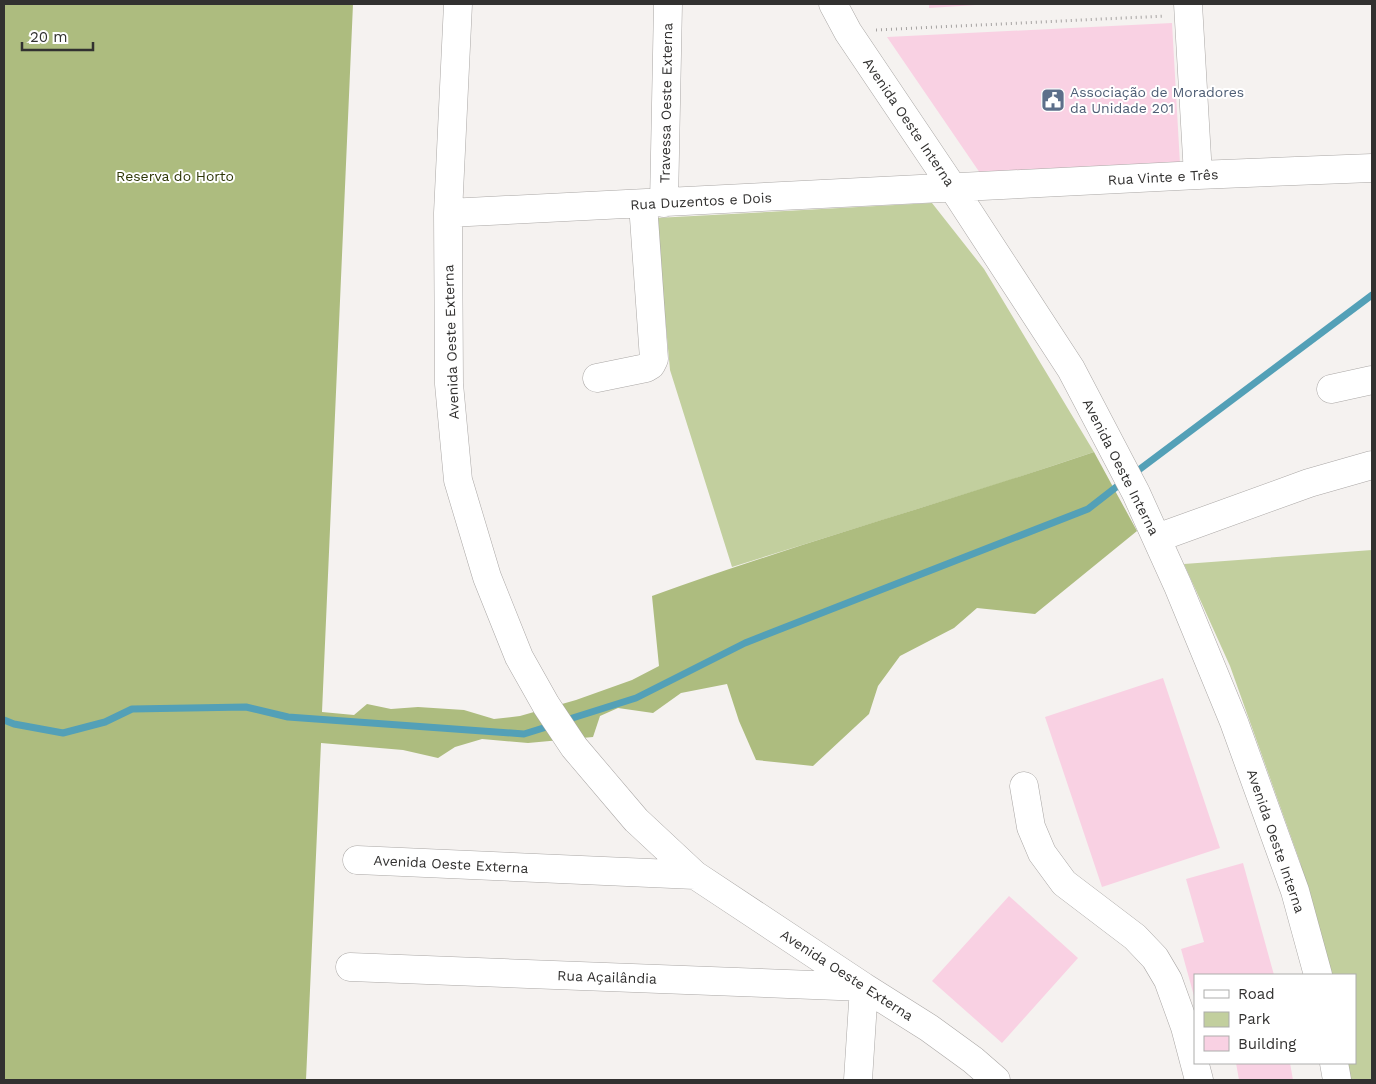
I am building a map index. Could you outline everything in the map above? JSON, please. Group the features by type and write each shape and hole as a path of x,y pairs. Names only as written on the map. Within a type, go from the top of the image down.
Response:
{"street":[{"name":"Avenida Oeste Externa","path":"458,4 448,213 449,384 458,480 486,577 519,657 546,705 574,747 636,820 695,875 929,1028 973,1060 996,1080"},
{"name":"Travessa Oeste Externa","path":"597,378 646,368 651,365 654,359 653,203 668,4"},
{"name":"Avenida Oeste Interna","path":"833,4 848,32 1071,369 1136,493 1178,586 1234,722 1295,891 1318,974"},
{"path":"1189,9 1198,175"},
{"name":"Rua Vinte e Três","path":"953,188 1372,168"},
{"name":"Rua Duzentos e Dois","path":"448,213 953,188"},
{"path":"1331,389 1372,380"},
{"path":"1156,538 1309,483 1372,465"},
{"path":"1024,786 1031,827 1042,853 1064,883 1135,937 1155,958 1168,980 1185,1027 1194,1061"},
{"name":"Avenida Oeste Externa","path":"357,860 695,875"},
{"name":"Rua Açailândia","path":"350,967 864,987"},
{"path":"858,1080 864,987"},
{"path":"1195,1064 1199,1080"},
{"path":"1334,1064 1337,1080"}],"path":[{"path":"848,32 1189,9"}],"green space":[{"name":"Reserva do Horto","path":"4,4 353,4 322,712 354,715 367,704 391,709 418,707 464,710 494,719 520,716 576,700 632,680 659,666 652,596 762,558 1094,452 1137,531 1035,614 977,608 954,628 900,656 878,686 869,714 813,766 756,760 739,721 727,684 681,693 653,713 618,708 600,716 593,737 528,743 482,739 455,747 438,758 403,750 321,743 306,1080 4,1080"},
{"path":"932,203 984,269 1094,452 732,567 670,370 656,218"},
{"path":"1372,550 1372,1080 1348,1080 1345,1064 1356,1064 1356,974 1326,974 1300,862 1230,666 1184,564"}],"building":[{"path":"929,4 976,4 976,5 929,8"},
{"name":"Associação de Moradores da Unidade 201","path":"1172,23 1180,164 980,173 887,37"},
{"path":"1163,678 1220,848 1102,887 1045,717"},
{"path":"1243,863 1274,974 1194,974 1194,996 1181,949 1204,942 1186,879"},
{"path":"1009,896 1078,958 1002,1043 932,981"},
{"path":"1236,1064 1290,1064 1293,1080 1239,1080"}],"waterway":[{"path":"1132,475 1372,295"},
{"path":"563,721 636,698 745,643 1088,509 1124,481"},
{"path":"4,720 14,724 63,733 105,722 132,709 246,707 288,717 524,734 553,725"}],"place":[{"name":"Associação de Moradores da Unidade 201","path":"1053,100"}]}
